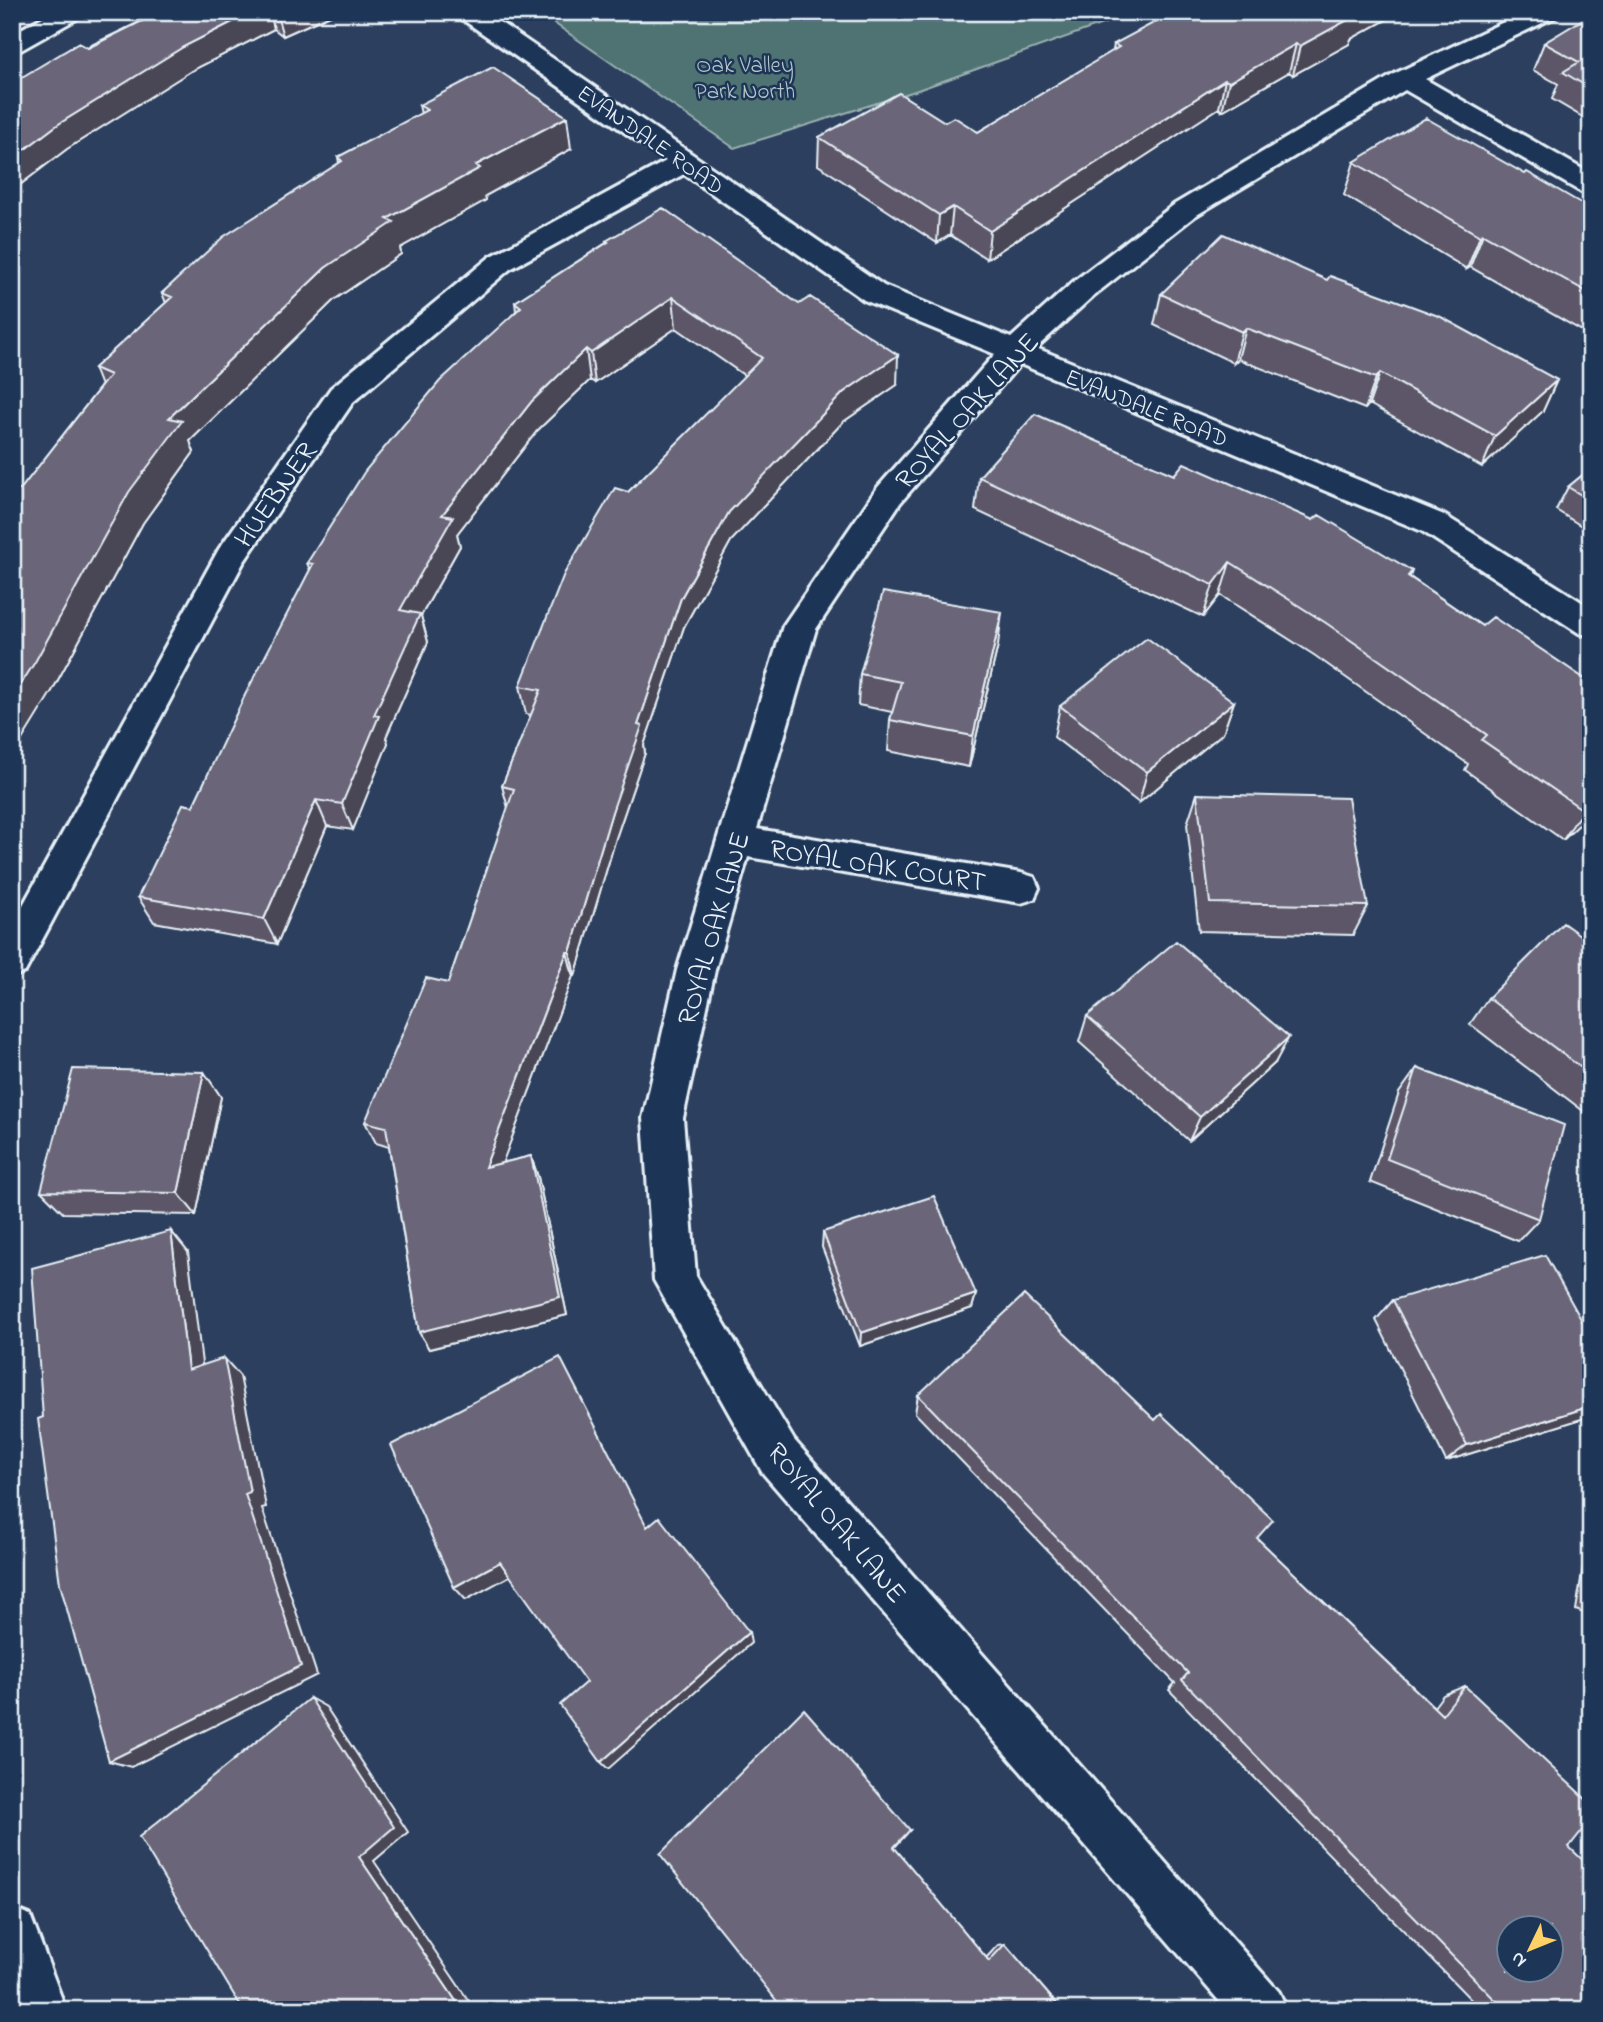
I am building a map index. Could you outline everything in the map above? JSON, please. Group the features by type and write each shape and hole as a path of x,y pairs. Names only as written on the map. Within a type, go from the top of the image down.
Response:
{"street":[{"path":"12,46 71,12"},
{"name":"EVANDALE ROAD","path":"467,12 874,293 1433,523 1591,624"},
{"name":"ROYAL OAK LANE","path":"1261,2010 778,1457 675,1280 663,1118 696,970 800,626 889,495 1014,352 1083,289 1185,210 1405,79 1546,12"},
{"path":"1405,79 1591,186"},
{"name":"HUEBNER","path":"12,961 230,557 342,395 500,263 685,162"},
{"name":"ROYAL OAK COURT","path":"736,841 1021,888"},
{"path":"12,1933 40,2010"}],"green space":[{"name":"Oak Valley Park North","path":"538,12 1136,12 915,91 734,148"}],"building":[{"path":"160,12 252,12 183,47 57,125 12,159 12,90 17,87 12,83 79,43 88,48"},
{"path":"1174,12 1355,12 1353,13 1357,15 1300,46 1296,44 1229,82 1225,80 990,231 953,207 939,215 819,137 899,93 945,122 954,117 978,132 1119,47 1114,44"},
{"path":"1590,15 1591,89 1563,72 1579,62 1544,43"},
{"path":"493,67 567,117 476,165 480,168 387,219 394,222 325,268 169,418 182,421 129,492 35,662 12,698 12,489 20,490 110,375 94,368 172,297 162,293 223,237 342,161 338,157 427,110 419,105"},
{"path":"1426,118 1591,209 1591,294 1483,234 1480,236 1354,162"},
{"path":"663,208 799,304 810,297 898,355 844,392 729,512 681,598 638,725 642,726 612,812 570,952 567,952 485,1167 531,1156 560,1297 419,1332 386,1127 365,1122 426,978 448,983 514,789 502,786 541,690 520,686 564,574 615,488 628,492 762,358 673,297 591,353 586,349 532,401 442,515 453,517 400,610 420,614 374,715 379,716 342,804 316,800 264,919 138,897 183,804 193,806 245,695 313,564 307,563 365,471 440,381 521,307 515,302 608,242 606,241"},
{"path":"1223,234 1327,280 1330,276 1441,317 1557,380 1495,436 1380,373 1376,378 1246,328 1242,332 1161,294"},
{"path":"1035,414 1174,475 1184,463 1313,520 1319,515 1412,571 1408,576 1482,626 1493,617 1591,683 1591,802 1583,810 1482,740 1487,735 1326,623 1230,562 1213,585 979,477"},
{"path":"1591,468 1591,501 1568,487"},
{"path":"883,592 1002,612 973,736 890,720 901,682 860,674"},
{"path":"1147,638 1234,702 1147,772 1060,706"},
{"path":"1197,794 1348,798 1368,906 1210,903"},
{"path":"1563,923 1591,943 1591,1075 1488,998"},
{"path":"1176,941 1289,1037 1200,1117 1087,1016"},
{"path":"1417,1068 1564,1125 1539,1219 1387,1159"},
{"path":"73,1069 204,1072 178,1193 41,1191"},
{"path":"934,1196 976,1294 861,1333 823,1232"},
{"path":"171,1231 188,1370 224,1358 250,1492 245,1494 301,1666 109,1761 60,1584 38,1419 43,1417 32,1268"},
{"path":"1545,1255 1591,1337 1591,1406 1467,1445 1393,1300"},
{"path":"1024,1295 1155,1420 1161,1414 1273,1520 1257,1538 1442,1715 1465,1686 1591,1804 1591,1819 1569,1847 1591,1868 1591,2010 1505,2010 1182,1680 1188,1673 918,1395"},
{"path":"560,1357 647,1527 659,1517 749,1632 601,1762 560,1705 586,1682 500,1562 454,1587 391,1445"},
{"path":"310,1698 394,1827 359,1857 462,2010 243,2010 139,1837"},
{"path":"804,1709 910,1830 894,1847 989,1961 1005,1944 1062,2010 784,2010 660,1854"}]}
